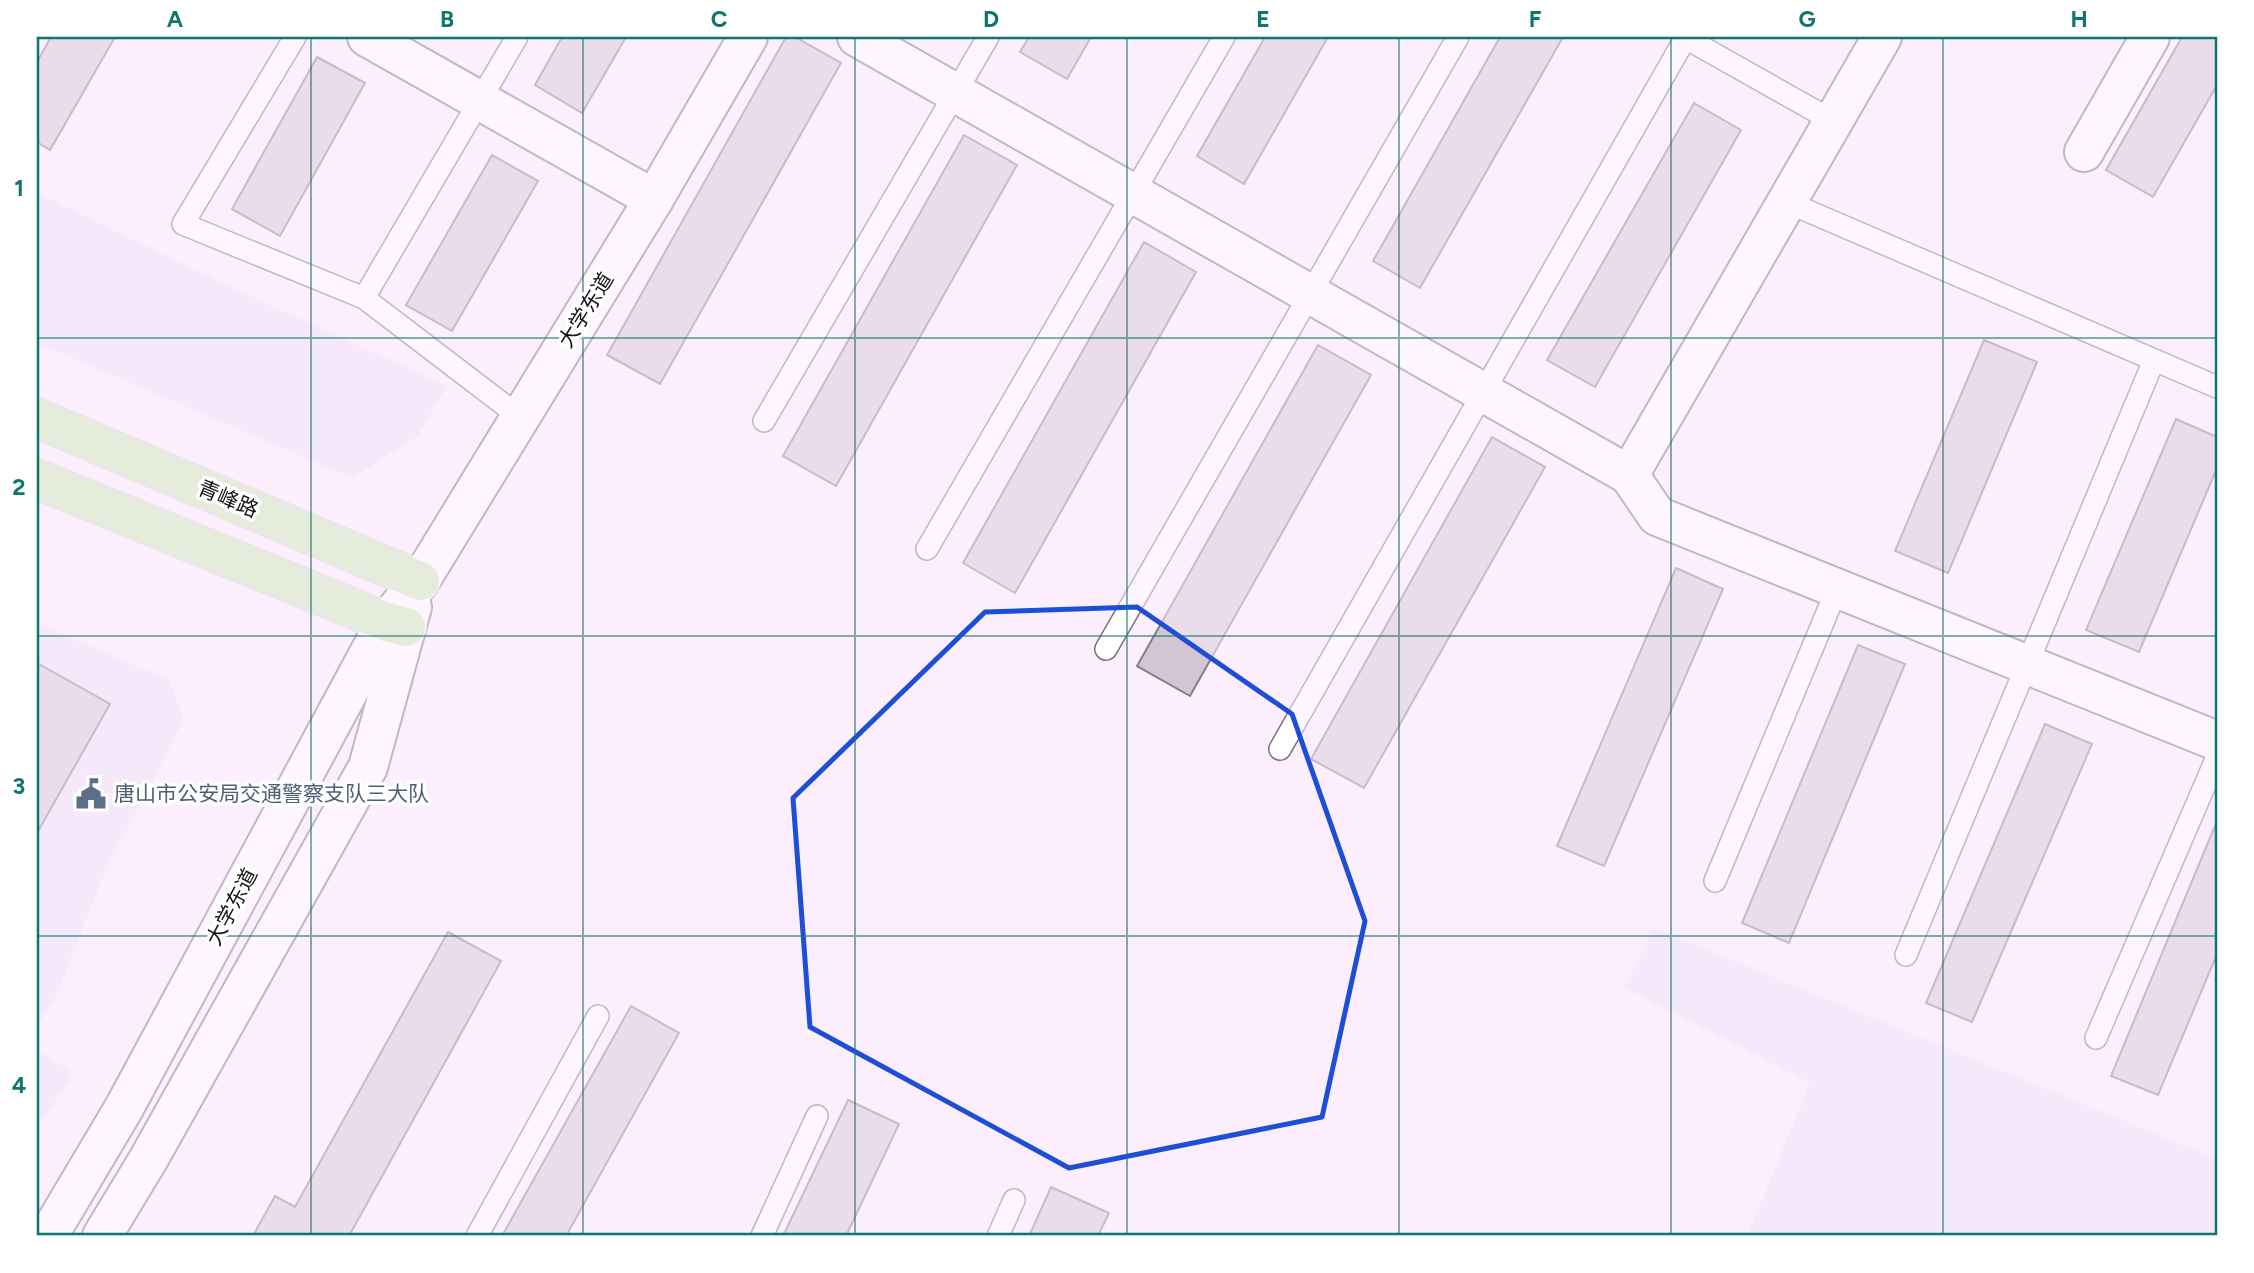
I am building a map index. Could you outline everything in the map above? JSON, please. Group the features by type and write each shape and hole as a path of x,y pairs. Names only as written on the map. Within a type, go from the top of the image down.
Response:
{"main road":[{"name":"青峰路","path":"37,418 420,581"},
{"path":"37,479 396,624"}],"street":[{"path":"367,37 654,199"},
{"name":"大学东道","path":"48,1236 124,1108 420,581 654,199 748,37"},
{"path":"857,37 1629,475 1657,516 2217,741"},
{"path":"1629,475 1882,37"},
{"path":"2084,152 2150,37"},
{"name":"大学东道","path":"102,1236 148,1160 368,767 396,624"}],"lane":[{"path":"295,37 183,224 364,298 520,417"},
{"path":"364,298 517,37"},
{"path":"764,421 988,37"},
{"path":"927,549 1224,37"},
{"path":"1107,649 1458,37"},
{"path":"1280,749 1685,37 1833,121"},
{"path":"1787,202 2217,387"},
{"path":"1906,955 2154,360"},
{"path":"1715,881 1838,589"},
{"path":"2095,1038 2217,757"},
{"path":"477,1236 598,1016"},
{"path":"762,1236 817,1116"},
{"path":"998,1236 1014,1200"}],"highlighted area":[{"path":"1137,607 1292,714 1365,921 1322,1117 1069,1168 810,1027 793,798 985,612"}],"shaded area":[{"path":"37,192 194,270 447,386 417,437 352,478 37,343"},
{"name":"唐山市公安局交通警察支队三大队","path":"37,623 169,680 184,719 106,870 56,996 37,1026"},
{"path":"1654,928 2217,1159 2217,1236 1747,1236 1810,1083 1624,987"},
{"path":"37,1051 74,1072 37,1129"}],"building":[{"path":"51,37 115,37 50,150 37,142 37,62"},
{"path":"562,37 626,37 582,113 535,85"},
{"path":"786,37 795,37 841,63 660,384 607,355"},
{"path":"1029,37 1091,37 1067,79 1020,52"},
{"path":"1265,37 1328,37 1244,184 1197,156"},
{"path":"1500,37 1563,37 1420,288 1373,261"},
{"path":"2182,37 2217,37 2217,85 2153,197 2106,170"},
{"path":"317,57 365,83 280,236 232,209"},
{"path":"1694,103 1741,130 1595,387 1547,360"},
{"path":"964,135 1017,165 836,486 783,456"},
{"path":"492,155 538,181 452,331 406,305"},
{"path":"1144,242 1196,272 1015,593 963,563"},
{"path":"1984,340 2037,362 1948,573 1895,551"},
{"path":"1318,345 1371,375 1190,696 1137,666"},
{"path":"2176,419 2217,437 2217,468 2139,652 2086,630"},
{"path":"1492,437 1545,467 1364,788 1311,759"},
{"path":"1676,568 1723,589 1604,866 1557,846"},
{"path":"1858,645 1905,664 1789,943 1742,923"},
{"name":"唐山市公安局交通警察支队三大队","path":"37,663 110,704 37,833"},
{"path":"2045,724 2092,744 1972,1022 1926,1003"},
{"path":"2217,821 2217,954 2158,1095 2111,1076"},
{"path":"448,932 501,961 349,1236 253,1236 275,1196 295,1207"},
{"path":"631,1006 679,1033 566,1236 502,1236"},
{"path":"848,1100 899,1124 846,1236 783,1236"},
{"path":"1051,1187 1109,1213 1098,1236 1029,1236"}],"place":[{"name":"唐山市公安局交通警察支队三大队","path":"91,794"}]}
